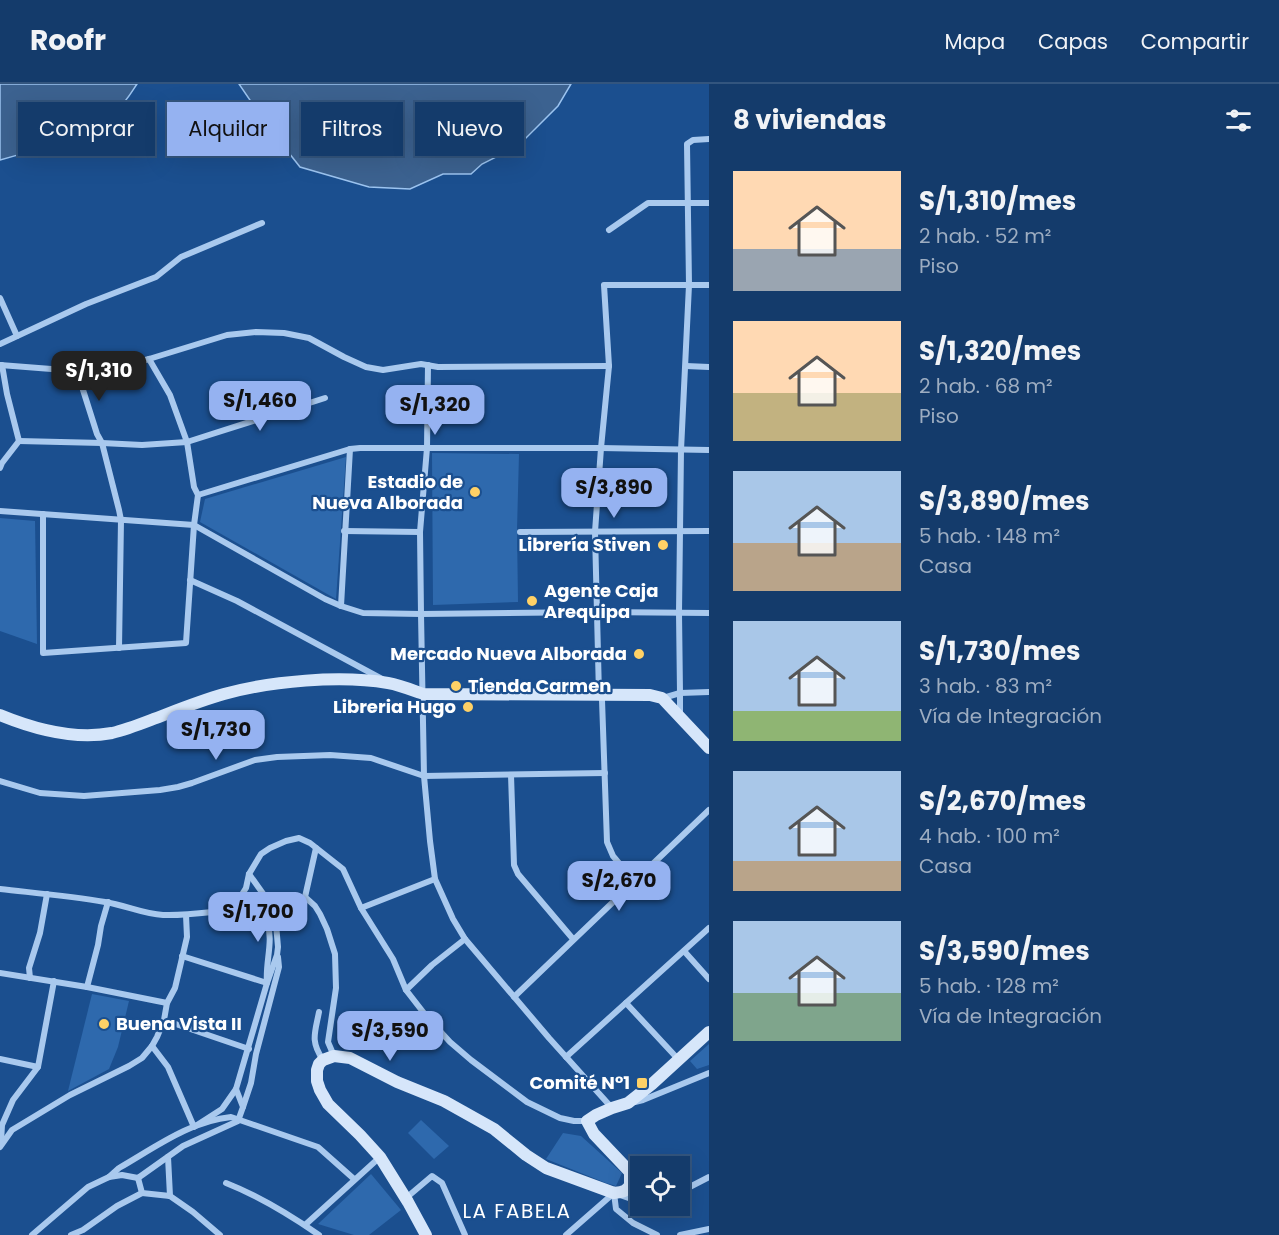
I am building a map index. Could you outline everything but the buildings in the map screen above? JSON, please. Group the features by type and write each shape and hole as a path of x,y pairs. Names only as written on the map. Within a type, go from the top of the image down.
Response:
{"main road":[{"path":"0,716 47,731 86,735 109,734 226,694 266,686 340,679 390,684 423,694 650,695 662,699 709,748"},
{"path":"630,1172 594,1134 587,1121 596,1115 628,1103 709,1032"},
{"path":"426,1235 380,1157 328,1104 317,1081 317,1070 319,1064 328,1058 351,1058 397,1082 444,1101 494,1129 546,1168 614,1193 627,1190 630,1185"}],"street":[{"path":"680,716 681,450 689,285 687,144 693,140 709,139"},
{"path":"609,230 648,203 709,203"},
{"path":"0,344 87,304 156,278 182,257 262,223"},
{"path":"634,881 614,856 607,842 602,700 599,695 595,532 609,366 604,285 709,285"},
{"path":"0,298 17,336"},
{"path":"20,441 1,365 77,371 127,365 227,335 256,332 284,333 309,338 366,367 383,370 421,364 438,367 609,366"},
{"path":"43,514 43,653 186,642 198,495 194,487 187,442 171,395 149,359"},
{"path":"428,365 427,448 420,532 421,614 424,776 435,879 465,939 612,1108"},
{"path":"686,366 709,367"},
{"path":"77,371 102,443 121,520 119,648"},
{"path":"20,441 142,445 187,442 326,398"},
{"path":"0,468 20,441"},
{"path":"198,495 350,449 709,450"},
{"path":"341,606 350,449"},
{"path":"0,511 194,525 325,599 363,613 709,613"},
{"path":"344,531 420,532"},
{"path":"520,532 709,531"},
{"path":"190,580 237,601 390,684"},
{"path":"662,699 680,693 709,693"},
{"path":"0,781 40,793 84,796 178,787 255,760 330,755 370,758 424,776 605,773"},
{"path":"511,775 514,865 518,874 573,939"},
{"path":"514,996 709,810"},
{"path":"232,910 246,888 249,874 261,854 286,841 299,838 310,843 343,869 362,908 393,959 406,990 450,1042 520,1097 546,1112 560,1118 587,1121"},
{"path":"316,848 305,897 320,914 335,954 336,988 328,1042 328,1058"},
{"path":"32,1235 88,1187 109,1177 122,1175 138,1178 183,1146 238,1120 251,1083 256,1054 279,967 276,924 269,902 249,874"},
{"path":"362,908 435,879"},
{"path":"0,889 108,902 147,913 186,915 232,910 250,913 267,920 270,928 267,983"},
{"path":"30,978 29,968 40,933 47,894"},
{"path":"87,987 108,902"},
{"path":"1,1145 12,1130 70,1095 129,1066 142,1058 152,1047 164,1020 167,1003 175,988 187,937 186,915"},
{"path":"566,1057 709,928"},
{"path":"406,990 432,965 465,939"},
{"path":"684,951 709,979"},
{"path":"109,1177 118,1168 194,1127 222,1109 236,1089 267,983 278,955"},
{"path":"182,956 267,983"},
{"path":"0,973 167,1003"},
{"path":"1,1145 2,1125 13,1100 38,1067 54,981"},
{"path":"626,1003 678,1059"},
{"path":"319,1012 314,1042 316,1049 328,1058"},
{"path":"164,1020 249,1049"},
{"path":"152,1047 168,1067 194,1127"},
{"path":"0,1059 38,1067"},
{"path":"628,1103 643,1100 709,1073"},
{"path":"236,1089 243,1107"},
{"path":"194,1127 231,1117 318,1147 354,1179"},
{"path":"168,1157 170,1196"},
{"path":"305,1225 380,1157"},
{"path":"406,1198 432,1176 442,1184 465,1235"},
{"path":"690,1187 709,1177"},
{"path":"138,1178 142,1193"},
{"path":"226,1183 244,1190 319,1235"},
{"path":"71,1235 142,1193 170,1196 220,1235"},
{"path":"614,1193 630,1199"},
{"path":"566,1235 614,1193"},
{"path":"614,1193 615,1209 633,1223 657,1235"},
{"path":"680,1235 709,1229"}],"shaded area":[{"path":"0,84 137,84 125,102 18,102 18,155 0,160"},
{"path":"239,84 571,84 558,106 524,140 524,102 415,102 415,156 498,156 482,164 471,174 443,174 410,189 369,187 300,167 289,153 289,102 251,102"},
{"name":"Estadio de Nueva Alborada","path":"432,453 519,454 518,602 433,605"},
{"path":"346,457 336,599 200,522 205,499"},
{"path":"0,518 35,521 37,644 0,631"},
{"name":"Buena Vista II","path":"92,994 129,1001 118,1047 109,1069 68,1091"},
{"path":"709,1044 709,1065 697,1069 690,1061"},
{"path":"421,1120 449,1146 434,1159 408,1133"},
{"path":"563,1133 581,1136 622,1173 616,1186 546,1159"},
{"path":"371,1174 401,1210 369,1235 354,1235 318,1224"}],"place":[{"name":"Estadio de Nueva Alborada","path":"475,492"},
{"name":"Librería Stiven","path":"663,545"},
{"name":"Agente Caja Arequipa","path":"532,601"},
{"name":"Mercado Nueva Alborada","path":"639,654"},
{"name":"Tienda Carmen","path":"456,686"},
{"name":"Libreria Hugo","path":"468,707"},
{"name":"Buena Vista II","path":"104,1024"},
{"name":"Comité N°1","path":"642,1083"}],"district":[{"name":"LA FABELA","path":"517,1211"}]}
